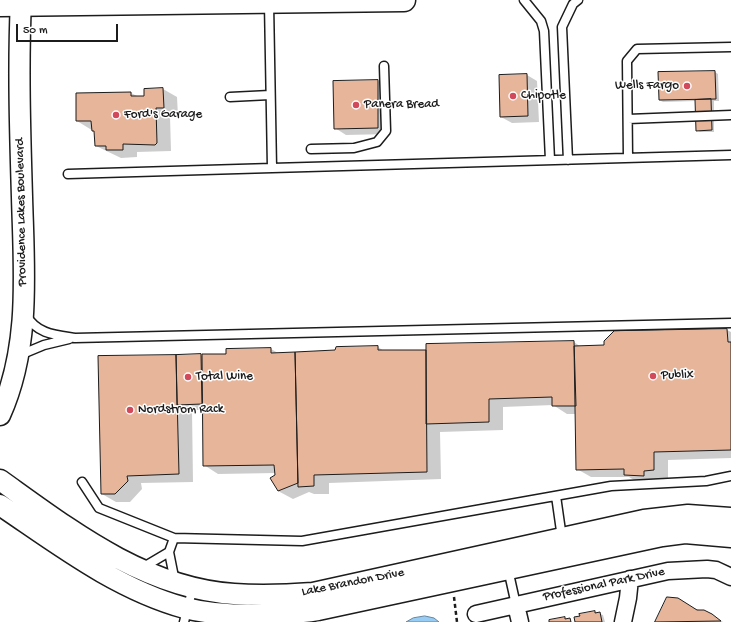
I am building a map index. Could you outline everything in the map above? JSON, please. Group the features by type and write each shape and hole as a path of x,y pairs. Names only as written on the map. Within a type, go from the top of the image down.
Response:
{"main road":[{"path":"14,4 269,3 404,0"}],"street":[{"name":"Providence Lakes Boulevard","path":"0,415 12,383 19,356 24,312 19,56 14,4"},
{"name":"Lake Brandon Drive","path":"0,480 86,540 117,558 140,569 184,584 233,594 276,596 313,593 562,538 668,517 695,515 731,518"},
{"name":"Lake Brandon Drive","path":"0,505 111,578 185,615 285,615 318,610 662,536 685,533 731,537"},
{"path":"476,576 493,565 542,553 553,547 562,538"},
{"name":"Professional Park Drive","path":"476,614 668,571 698,568 716,570 731,577"},
{"path":"622,622 628,598 630,579"},
{"path":"516,605 520,622"}],"lane":[{"path":"524,0 541,21 544,31 550,160"},
{"path":"568,160 562,27 573,4 578,0"},
{"path":"269,3 272,168"},
{"path":"628,158 627,62 637,49 731,47"},
{"path":"311,149 354,148 377,142 386,131 384,66"},
{"path":"230,97 270,95"},
{"path":"628,119 731,115"},
{"path":"68,174 731,155"},
{"path":"24,312 29,320 41,331 49,335 75,338 731,323"},
{"path":"19,356 44,345 75,338"},
{"path":"82,482 100,508 174,538 302,541 611,486 706,481 731,476"},
{"path":"556,496 562,538"},
{"path":"140,569 169,552 174,538"},
{"path":"169,552 184,584 185,615"},
{"path":"508,568 516,605"}],"path":[{"path":"454,593 456,622"}],"water":[{"path":"425,616 434,618 439,622 406,622 413,618"}],"building":[{"name":"Wells Fargo","path":"715,71 716,99 659,100 658,72"},
{"name":"Chipotle","path":"527,74 528,116 500,117 499,75"},
{"name":"Panera Bread","path":"378,80 378,128 334,129 333,81"},
{"name":"Ford's Garage","path":"163,88 164,108 156,108 157,143 155,145 123,144 123,150 106,150 106,146 95,146 94,131 92,131 91,121 76,121 76,93 131,92 131,96 144,96 144,89"},
{"path":"711,99 712,130 696,131 695,100"},
{"name":"Publix","path":"727,329 728,342 731,342 731,450 654,452 654,470 644,471 644,476 624,475 624,469 576,470 574,346 604,345 604,341 614,331"},
{"path":"574,341 576,406 552,406 552,397 489,399 489,422 426,424 426,344"},
{"path":"378,346 378,350 426,350 427,472 314,475 314,486 298,487 295,352 335,350 336,347"},
{"path":"271,348 271,353 295,352 298,483 278,491 270,478 275,475 274,465 203,466 202,354 226,354 226,349"},
{"path":"201,354 202,404 177,405 176,355"},
{"path":"176,355 179,474 127,476 128,481 115,494 101,494 98,356"},
{"path":"667,597 678,598 697,610 704,610 712,614 721,621 655,622"},
{"path":"595,611 595,613 600,612 602,622 575,622 574,617 580,616 579,614"},
{"path":"565,617 565,619 570,618 571,622 549,622 549,620"}],"place":[{"name":"Wells Fargo","path":"687,86"},
{"name":"Chipotle","path":"513,96"},
{"name":"Panera Bread","path":"356,105"},
{"name":"Ford's Garage","path":"116,115"},
{"name":"Publix","path":"653,376"},
{"name":"Total Wine","path":"188,377"},
{"name":"Nordstrom Rack","path":"130,410"}]}
